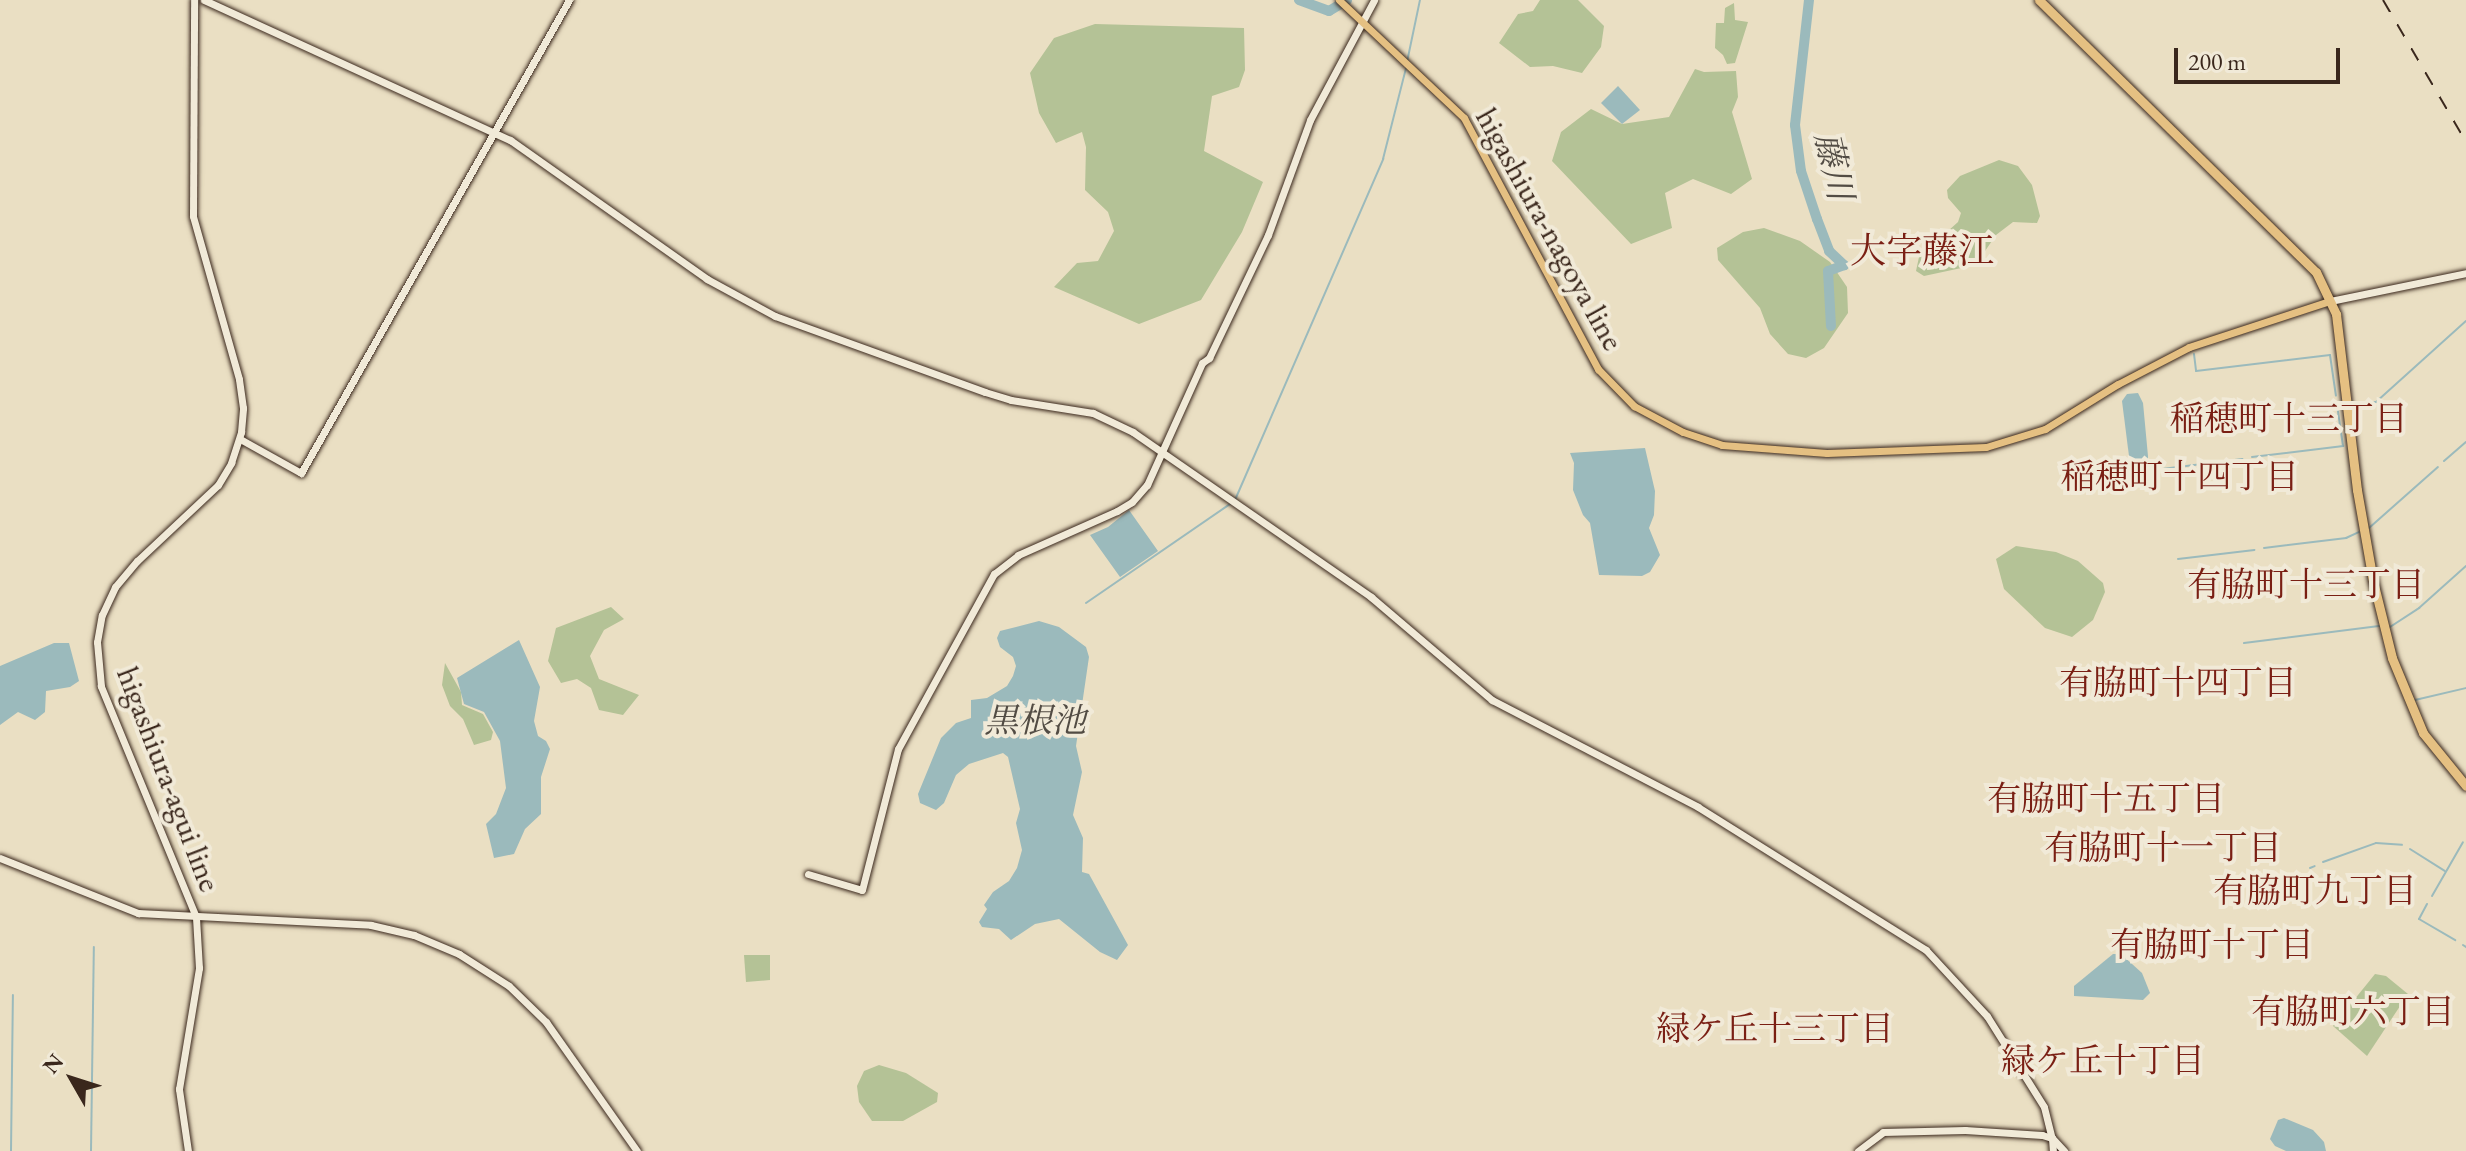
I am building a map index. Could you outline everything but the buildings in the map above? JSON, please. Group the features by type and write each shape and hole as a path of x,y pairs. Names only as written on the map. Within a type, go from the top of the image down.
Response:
{"highway":[{"path":"2039,0 2316,272 2336,314 2357,490 2384,626 2402,690 2430,745 2466,786"}],"main road":[{"name":"higashiura-nagoya line","path":"1339,0 1464,118 1598,369 1634,406 1683,432 1722,445 1827,453 1986,447 2045,429 2118,384 2189,347 2330,301"}],"street":[{"name":"higashiura-agui line","path":"188,1151 179,1089 199,968 196,917 101,686 97,642 102,615 115,587 137,561 211,494 226,474 240,439 243,408 239,379 193,216 194,0"},
{"path":"204,0 494,132 550,167 700,274 775,316 1011,400 1093,413 1133,432 1371,597 1492,700 1698,807 1926,950 1969,992 1987,1016 2044,1107 2053,1151"},
{"path":"240,439 301,473 569,0"},
{"path":"808,874 862,890 898,749 986,583 1005,563 1018,555 1096,523 1132,502 1147,485 1159,452 1257,259 1310,120 1374,0"},
{"path":"2330,301 2466,273"},
{"path":"0,858 124,910 196,917 371,925 414,935 469,959 509,986 546,1022 637,1151"},
{"path":"1858,1151 1883,1132 2013,1130 2052,1138 2064,1151"}],"green space":[{"path":"1540,0 1578,0 1604,26 1601,47 1582,73 1553,66 1530,67 1499,43 1518,14 1533,11"},
{"path":"1734,3 1735,20 1748,22 1735,63 1727,64 1715,48 1716,23 1724,23 1725,8"},
{"path":"1095,24 1244,28 1245,70 1239,87 1212,96 1204,151 1263,182 1242,232 1201,300 1139,324 1054,287 1077,263 1098,261 1114,231 1108,212 1085,190 1086,147 1082,132 1056,143 1039,113 1030,73 1054,38"},
{"path":"1695,69 1704,72 1736,71 1738,97 1732,112 1752,179 1731,194 1693,179 1665,193 1672,228 1631,244 1552,161 1561,132 1591,109 1622,124 1669,117"},
{"path":"1999,160 2018,166 2032,185 2040,216 2037,223 2013,222 1996,235 1981,257 1966,267 1924,276 1916,271 1919,257 1958,222 1961,213 1948,198 1947,190 1960,176"},
{"path":"1764,228 1800,241 1830,262 1847,287 1848,313 1824,348 1806,358 1788,354 1770,334 1760,308 1718,260 1717,248 1743,232"},
{"path":"2016,546 2056,552 2078,561 2103,583 2105,592 2093,620 2072,637 2045,628 2004,589 1996,559"},
{"path":"611,607 624,619 604,630 590,656 599,679 639,695 623,715 599,710 591,688 577,679 561,683 548,661 556,628"},
{"path":"445,663 461,692 462,705 483,714 493,732 491,740 474,745 463,719 450,706 442,685"},
{"path":"744,955 770,955 770,980 746,982"},
{"path":"2375,974 2386,976 2408,994 2367,1056 2333,1026"},
{"path":"879,1065 906,1073 938,1093 937,1102 903,1121 872,1121 859,1102 857,1086 864,1071"}],"water":[{"path":"1618,86 1640,110 1622,124 1601,103"},
{"path":"2138,393 2143,403 2148,456 2148,480 2140,483 2130,464 2122,401 2127,394"},
{"path":"1645,448 1655,491 1654,515 1649,528 1660,555 1650,572 1642,576 1599,575 1590,523 1583,515 1573,490 1574,463 1570,453"},
{"path":"1129,510 1158,551 1120,577 1090,535 1108,527"},
{"name":"黒根池","path":"1039,621 1059,627 1086,647 1089,657 1076,746 1082,772 1073,815 1083,838 1082,872 1089,874 1128,945 1117,960 1100,952 1059,919 1035,924 1011,940 999,929 982,927 979,922 987,909 984,905 993,892 1009,881 1017,868 1022,850 1016,823 1020,809 1008,757 1003,753 969,764 956,775 944,803 936,810 920,803 918,794 941,738 956,723 971,718 971,700 987,698 1007,686 1013,676 1016,666 1013,657 1000,647 997,638 1000,631"},
{"path":"519,640 540,687 534,721 538,736 546,741 550,749 541,777 541,814 525,829 514,854 494,858 486,824 496,814 506,788 500,741 484,712 464,704 457,678"},
{"path":"54,643 69,643 79,681 70,687 46,691 45,712 35,720 18,712 0,725 0,666"},
{"path":"2113,954 2121,954 2142,973 2150,993 2143,1000 2074,996 2074,986"},
{"path":"2284,1118 2313,1130 2324,1142 2326,1151 2286,1151 2275,1146 2270,1139 2278,1120"}],"waterway":[{"path":"1299,0 1329,11 1347,0"},
{"path":"1407,62 1420,0"},
{"name":"藤川","path":"1809,0 1795,125 1801,171 1817,219 1829,251 1844,265 1828,271 1831,326"},
{"path":"1235,500 1383,159 1406,68"},
{"path":"2352,404 2376,402 2466,321"},
{"path":"2194,354 2196,371 2330,355 2336,396"},
{"path":"2252,457 2343,446 2337,405"},
{"path":"2444,461 2466,442"},
{"path":"2162,469 2242,459"},
{"path":"2369,528 2438,467"},
{"path":"1086,603 1230,504"},
{"path":"2264,548 2346,538 2359,532"},
{"path":"2178,559 2254,550"},
{"path":"2390,627 2419,608 2466,566"},
{"path":"2244,643 2379,626"},
{"path":"2415,700 2466,688"},
{"path":"2432,896 2463,842"},
{"path":"2323,862 2376,843 2402,845"},
{"path":"2410,849 2445,871"},
{"path":"2310,868 2315,866"},
{"path":"2427,904 2419,919 2455,940"},
{"path":"91,1151 94,947"},
{"path":"11,1151 13,995"}],"railway":[{"path":"2383,0 2466,142"}],"district":[{"name":"大字藤江","path":"1922,251"},
{"name":"稲穂町十三丁目","path":"2289,419"},
{"name":"稲穂町十四丁目","path":"2180,477"},
{"name":"有脇町十三丁目","path":"2306,585"},
{"name":"有脇町十四丁目","path":"2178,683"},
{"name":"有脇町十五丁目","path":"2106,799"},
{"name":"有脇町十一丁目","path":"2163,848"},
{"name":"有脇町九丁目","path":"2315,891"},
{"name":"有脇町十丁目","path":"2212,945"},
{"name":"有脇町六丁目","path":"2353,1012"},
{"name":"緑ケ丘十三丁目","path":"1775,1029"},
{"name":"緑ケ丘十丁目","path":"2103,1061"}]}
